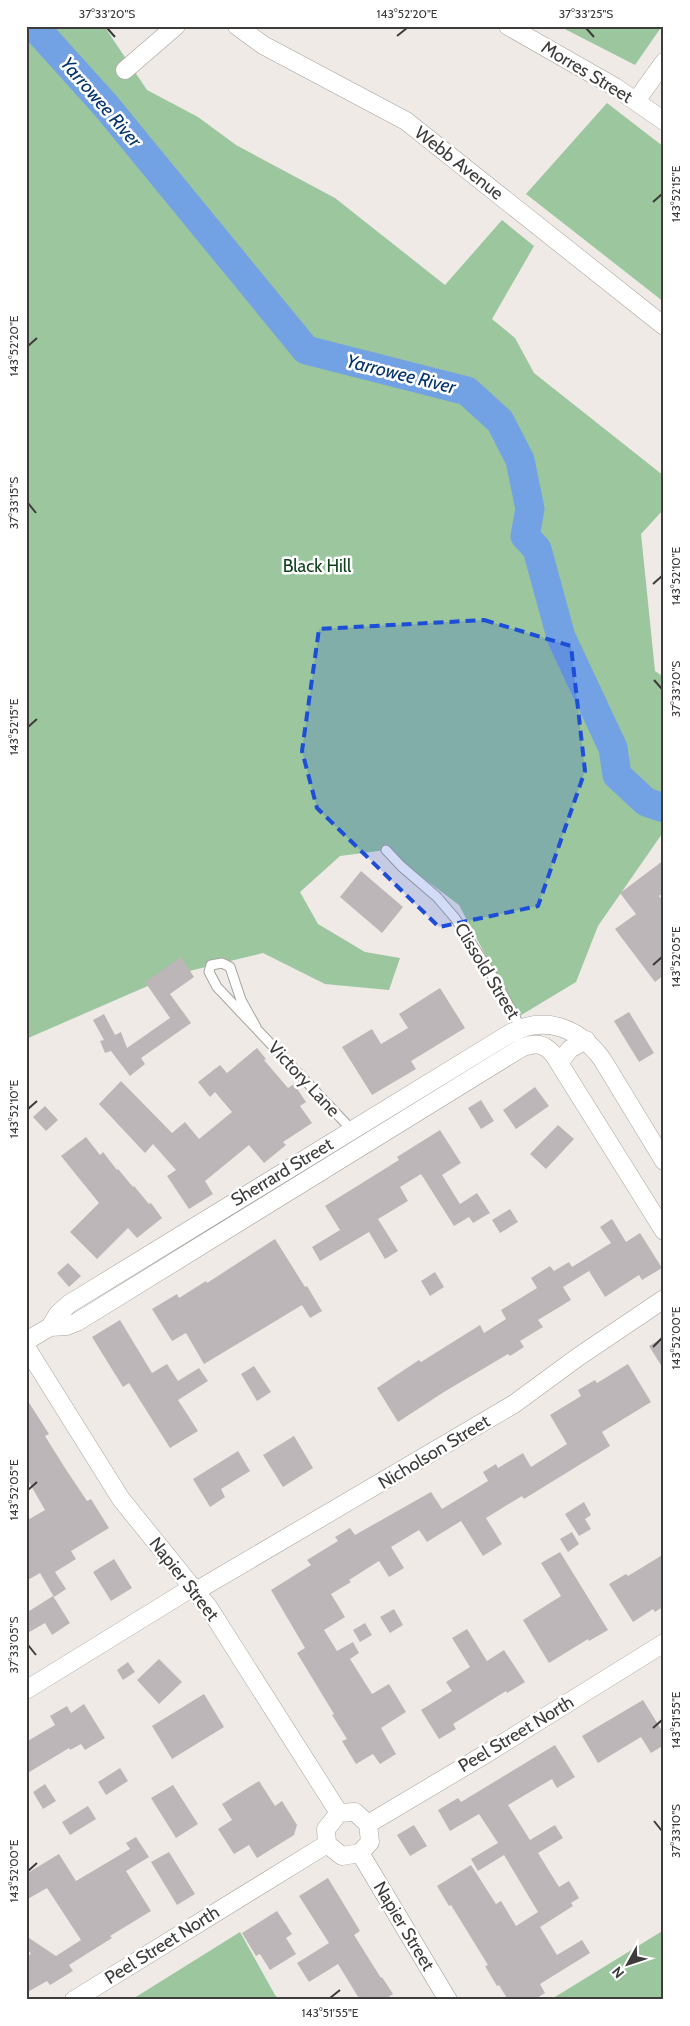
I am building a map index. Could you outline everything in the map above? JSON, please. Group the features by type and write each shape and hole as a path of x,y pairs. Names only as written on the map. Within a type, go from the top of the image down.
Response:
{"street":[{"path":"125,70 176,26"},
{"name":"Webb Avenue","path":"238,26 263,45 406,121 664,326"},
{"name":"Morres Street","path":"508,26 636,101 664,120"},
{"path":"636,101 664,62"},
{"name":"Clissold Street","path":"521,1028 534,1025 551,1026 571,1031 586,1040 602,1059 664,1160"},
{"path":"521,1028 530,1045 545,1046 559,1062 663,1229"},
{"name":"Sherrard Street","path":"26,1341 50,1326 58,1314 69,1304 190,1227 521,1028"},
{"path":"559,1062 570,1049 586,1040"},
{"path":"496,1042 506,1058"},
{"name":"Sherrard Street","path":"50,1326 67,1326 77,1322 530,1045"},
{"name":"Nicholson Street","path":"26,1690 194,1589 514,1404 578,1357 664,1299"},
{"name":"Napier Street","path":"26,1347 121,1499 209,1608 339,1813"},
{"name":"Peel Street North","path":"368,1824 664,1643"},
{"path":"355,1812 368,1824 370,1842 360,1853 342,1856 327,1844 326,1829 339,1813 355,1812"},
{"name":"Peel Street North","path":"74,2000 327,1844"},
{"name":"Napier Street","path":"360,1853 448,2000"}],"lane":[{"name":"Clissold Street","path":"386,850 436,897 455,918 493,977 521,1028"},
{"name":"Victory Lane","path":"256,1027 241,1000 230,968 222,963 211,965 209,972 217,987 352,1130"}],"highlighted area":[{"path":"484,620 571,646 585,771 538,906 439,927 317,808 302,751 319,629"}],"green space":[{"name":"Black Hill","path":"26,26 104,26 147,90 198,117 236,145 335,198 445,285 502,220 534,246 492,319 515,338 534,373 664,476 664,509 641,534 655,671 664,677 664,831 598,926 576,982 518,1017 459,905 386,850 340,856 300,892 318,924 365,952 400,958 389,990 325,984 263,953 173,975 26,1039"},
{"path":"559,26 662,26 635,65"},
{"path":"607,103 664,147 664,302 526,194"},
{"path":"664,1930 664,2000 550,2000"},
{"path":"240,1932 275,1995 280,2000 131,2000"}],"building":[{"path":"664,860 664,892 659,896 664,902 664,975 655,982 615,929 636,914 620,893"},
{"path":"361,871 403,907 382,933 340,897"},
{"path":"181,957 194,977 170,994 191,1023 141,1058 145,1064 130,1076 111,1051 105,1053 100,1041 104,1040 93,1020 104,1014 115,1035 121,1032 127,1048 170,1018 145,982"},
{"path":"440,988 465,1028 411,1061 416,1069 372,1095 342,1047 372,1029 381,1044 408,1028 399,1014"},
{"path":"629,1012 654,1053 639,1062 614,1021"},
{"path":"257,1048 266,1059 264,1060 288,1088 294,1084 306,1102 300,1106 312,1123 283,1142 286,1145 264,1163 249,1145 205,1181 213,1194 189,1209 167,1176 176,1170 153,1144 145,1153 99,1104 121,1081 172,1133 185,1122 199,1139 232,1112 215,1092 210,1097 198,1082 220,1065 227,1073"},
{"path":"535,1087 549,1106 516,1129 503,1110"},
{"path":"481,1100 494,1121 481,1129 468,1108"},
{"path":"45,1106 58,1120 46,1131 33,1117"},
{"path":"558,1125 574,1139 546,1169 530,1154"},
{"path":"440,1130 461,1163 442,1175 460,1204 477,1193 490,1213 473,1223 469,1217 454,1226 421,1174 400,1187 408,1201 378,1219 398,1251 385,1259 369,1232 320,1261 312,1247 340,1230 325,1206 399,1160 397,1157"},
{"path":"86,1137 100,1155 103,1152 149,1204 151,1203 162,1218 137,1238 128,1228 97,1259 70,1232 99,1203 61,1156"},
{"path":"510,1209 518,1222 500,1233 492,1220"},
{"path":"612,1219 626,1242 640,1233 662,1268 642,1280 639,1275 605,1297 589,1271 563,1287 571,1300 538,1320 543,1327 520,1341 524,1347 510,1356 508,1354 444,1392 398,1422 377,1388 419,1360 421,1362 480,1325 484,1333 506,1319 501,1310 537,1288 531,1278 550,1266 554,1271 569,1262 572,1267 611,1243 600,1227"},
{"path":"275,1239 322,1311 310,1318 302,1305 204,1364 186,1333 172,1341 152,1309 177,1294 179,1298 206,1281 207,1283"},
{"path":"68,1263 81,1276 69,1287 57,1273"},
{"path":"435,1272 444,1287 430,1296 421,1281"},
{"path":"120,1320 152,1373 167,1364 178,1381 199,1368 208,1381 178,1400 198,1431 170,1448 129,1383 123,1387 92,1337"},
{"path":"664,1337 664,1370 649,1346"},
{"path":"628,1364 651,1402 602,1432 610,1446 524,1499 522,1496 486,1518 502,1544 483,1556 461,1521 427,1542 419,1530 391,1547 404,1568 389,1577 379,1561 331,1594 345,1617 324,1630 337,1651 353,1642 359,1653 350,1659 372,1694 389,1684 406,1712 381,1728 396,1754 380,1764 373,1754 356,1764 342,1741 347,1739 332,1715 334,1714 297,1653 305,1648 271,1590 311,1565 307,1560 338,1541 335,1537 350,1528 355,1535 431,1492 442,1509 488,1481 483,1472 496,1464 498,1468 523,1453 531,1467 567,1444 550,1415 581,1396 578,1390 595,1380 597,1383"},
{"path":"254,1366 271,1392 257,1401 241,1374"},
{"path":"26,1398 49,1434 45,1436 65,1468 87,1501 91,1499 109,1528 71,1551 76,1559 55,1572 66,1589 54,1597 40,1573 26,1581 26,1521 45,1510 26,1477"},
{"path":"294,1436 313,1468 283,1487 263,1455"},
{"path":"238,1451 250,1471 221,1489 225,1497 210,1507 193,1479"},
{"path":"584,1502 591,1515 585,1519 591,1529 579,1536 565,1514"},
{"path":"572,1532 579,1544 568,1552 560,1539"},
{"path":"560,1552 608,1630 589,1641 588,1639 549,1663 523,1620 561,1596 541,1563"},
{"path":"664,1554 664,1606 655,1612 653,1609 633,1622 609,1584 626,1574 628,1576"},
{"path":"114,1559 132,1588 111,1601 93,1572"},
{"path":"53,1596 70,1623 52,1635 45,1623 26,1634 26,1613"},
{"path":"394,1609 403,1625 390,1633 380,1617"},
{"path":"365,1623 372,1635 360,1642 353,1630"},
{"path":"467,1629 487,1661 504,1650 525,1682 507,1693 506,1691 453,1724 456,1729 439,1739 421,1710 452,1691 446,1682 470,1667 452,1638"},
{"path":"159,1659 182,1682 159,1704 137,1680"},
{"path":"128,1662 135,1672 123,1680 117,1670"},
{"path":"204,1694 224,1727 172,1759 152,1726"},
{"path":"643,1700 664,1734 664,1745 651,1753 641,1737 598,1763 582,1736"},
{"path":"84,1704 105,1738 85,1750 81,1744 70,1750 69,1748 26,1774 26,1742 55,1725 50,1716 67,1706 71,1713"},
{"path":"555,1745 575,1777 557,1788 552,1779 508,1805 530,1840 555,1825 563,1838 538,1853 559,1887 569,1881 579,1898 571,1903 573,1906 540,1927 557,1955 582,1940 590,1953 540,1984 545,1993 534,2000 508,2000 499,1985 497,1986 485,1966 488,1965 437,1886 471,1865 496,1904 501,1901 516,1926 538,1912 504,1855 478,1871 471,1859 498,1843 479,1814 450,1831 438,1810 458,1798 461,1802"},
{"path":"120,1768 128,1781 106,1795 98,1782"},
{"path":"259,1781 275,1806 282,1801 297,1825 294,1835 257,1858 249,1845 234,1854 218,1829 232,1820 222,1804"},
{"path":"45,1784 56,1801 43,1809 33,1792"},
{"path":"173,1785 198,1824 176,1838 151,1798"},
{"path":"88,1806 96,1819 70,1835 62,1822"},
{"path":"414,1825 427,1846 410,1856 397,1835"},
{"path":"136,1837 149,1857 126,1871 151,1911 110,1936 112,1938 69,1965 73,1971 50,1985 47,1981 26,1993 26,1957 31,1954 26,1947 26,1936 56,1956 81,1940 47,1888 26,1900 26,1874 59,1854 76,1881 130,1849 126,1843"},
{"path":"169,1852 195,1894 177,1905 151,1862"},
{"path":"328,1878 360,1931 354,1935 393,1994 384,2000 360,2000 338,1964 309,1982 297,1963 329,1943 299,1896"},
{"path":"277,1911 292,1934 286,1938 296,1954 270,1970 260,1954 256,1956 242,1933"}],"waterway":[{"name":"Yarrowee River","path":"34,26 106,106 306,350 467,391 500,421 520,460 530,509 525,536 537,549 561,637 613,748 617,775 646,802 664,808"}]}
